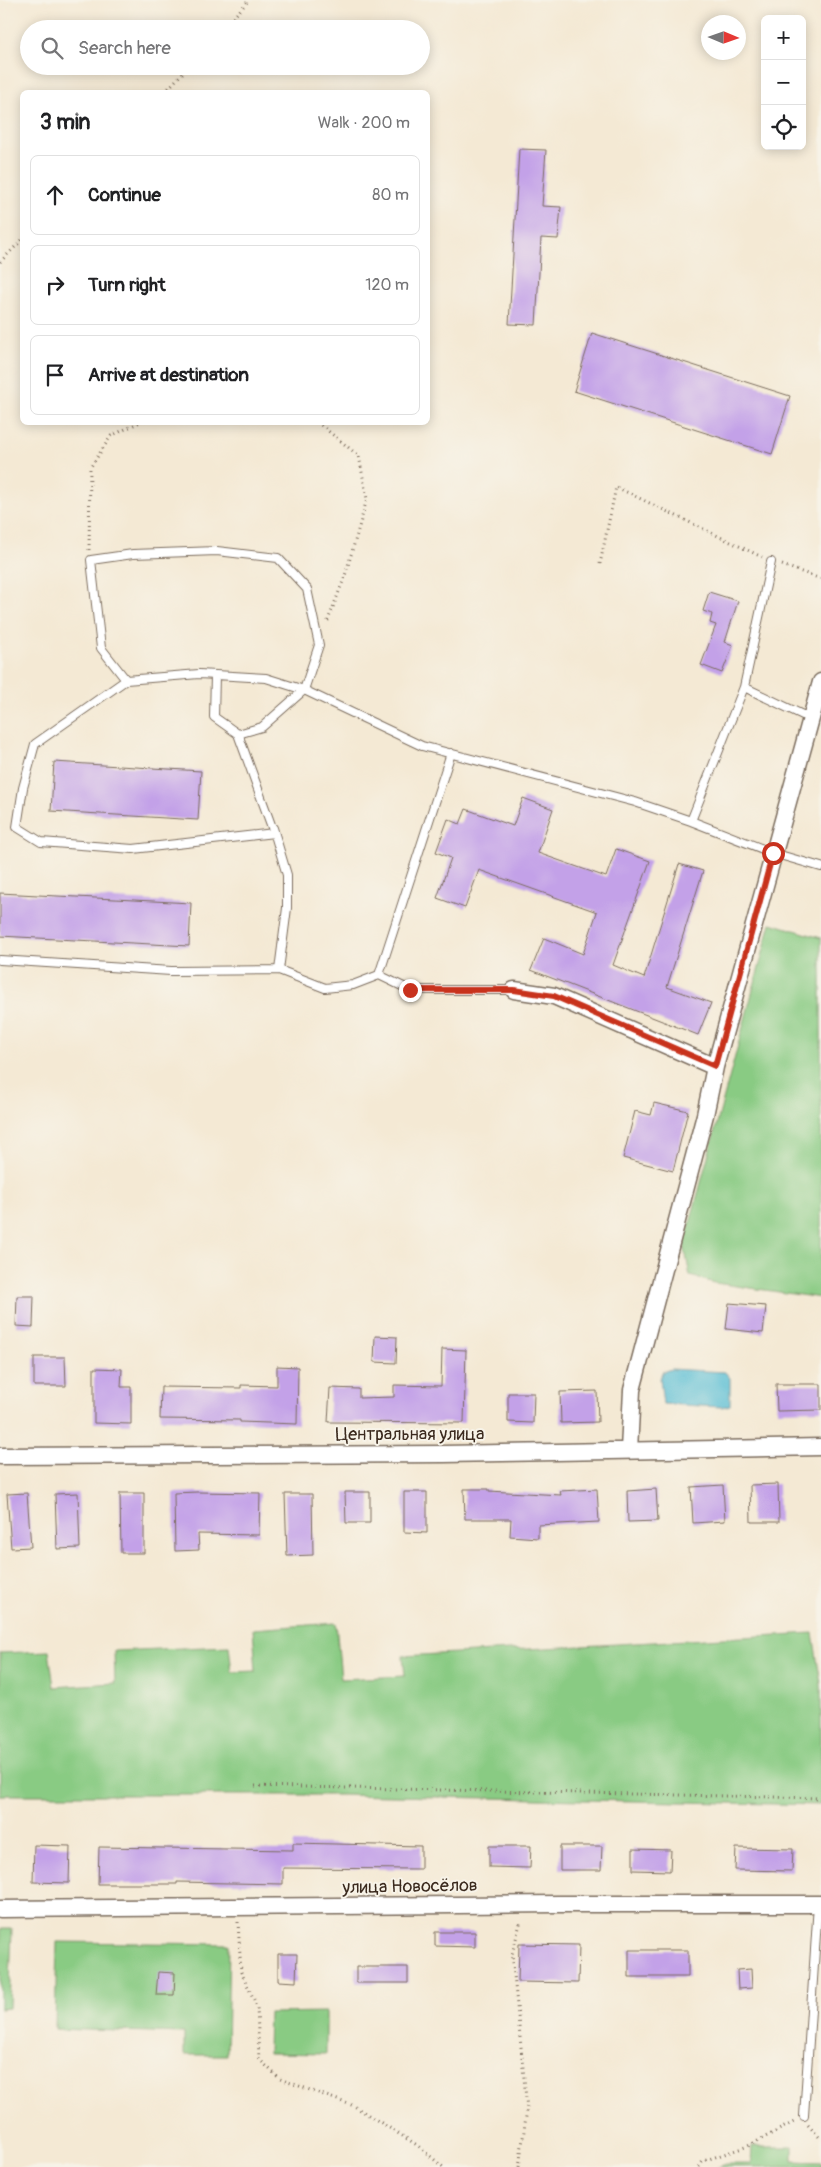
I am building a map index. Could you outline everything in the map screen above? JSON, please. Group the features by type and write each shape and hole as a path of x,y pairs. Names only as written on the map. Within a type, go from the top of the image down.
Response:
{"street":[{"path":"629,1450 632,1390 705,1115 715,1066 821,682"},
{"path":"514,990 554,996 715,1066"},
{"name":"Центральная улица","path":"0,1456 444,1454 821,1447"},
{"name":"улица Новосёлов","path":"0,1909 525,1904 819,1904"}],"lane":[{"path":"126,680 101,648 90,560 133,554 217,552 278,558 307,589 318,645 304,690 262,727 238,734"},
{"path":"691,821 744,687 771,562"},
{"path":"274,833 133,849 41,842 17,827 23,788 35,744 126,680 199,674 266,678 304,690 422,746 635,802 691,821 773,853 821,867"},
{"path":"216,675 214,717 238,734 274,833 287,875 287,908 279,970"},
{"path":"744,687 811,719"},
{"path":"379,975 451,753"},
{"path":"0,960 171,971 279,970 324,988 353,985 379,975 410,990 514,990"},
{"path":"804,2116 819,1904"}],"path":[{"path":"231,20 249,0"},
{"path":"167,90 181,75"},
{"path":"0,262 20,242"},
{"path":"90,560 88,540 90,468 111,436 134,425"},
{"path":"318,645 345,576 367,499 359,456 321,425"},
{"path":"600,564 616,487 771,562 821,580"},
{"path":"255,1786 821,1798"},
{"path":"519,2167 526,2109 512,1954 525,1904"},
{"path":"239,1908 237,1934 241,1972 257,2006 259,2059 280,2079 354,2106 417,2145 443,2167"},
{"path":"699,2167 703,2161 748,2146 804,2116 808,2126 821,2139"}],"green space":[{"path":"771,923 821,938 821,1298 715,1283 690,1276 684,1245"},
{"path":"336,1623 341,1679 405,1676 403,1656 813,1633 821,1685 821,1805 343,1795 0,1795 0,1653 49,1651 54,1687 115,1683 114,1651 229,1646 232,1672 256,1671 253,1629"},
{"path":"0,1929 12,1929 9,2008 0,2009"},
{"path":"57,1942 229,1944 227,2055 184,2055 184,2033 55,2029"},
{"path":"326,2012 326,2054 268,2053 269,2013"},
{"path":"752,2147 793,2147 793,2161 821,2162 821,2167 717,2167 726,2164 751,2164"}],"water":[{"path":"671,1369 725,1372 730,1378 730,1405 722,1407 663,1404 660,1379 662,1372"}],"building":[{"path":"519,149 546,150 542,206 561,207 558,239 541,238 536,325 509,324"},
{"path":"592,333 790,396 772,454 574,391"},
{"path":"709,592 738,601 725,642 733,645 722,673 701,665 716,625 710,623 712,614 703,611"},
{"path":"54,762 201,771 198,820 51,811"},
{"path":"523,798 553,809 538,853 606,877 616,849 650,861 613,965 644,978 679,864 703,871 667,987 711,1003 698,1035 531,970 544,938 583,954 597,912 479,870 465,908 437,898 451,858 436,852 448,819 460,824 466,809 513,826"},
{"path":"0,893 191,903 189,946 0,936"},
{"path":"654,1103 688,1111 673,1171 623,1158 635,1111 651,1115"},
{"path":"17,1296 34,1296 33,1327 16,1326"},
{"path":"729,1303 766,1306 763,1333 726,1329"},
{"path":"375,1336 397,1337 396,1363 374,1362"},
{"path":"442,1349 466,1350 464,1423 328,1422 330,1388 359,1389 359,1398 394,1397 394,1385 441,1386"},
{"path":"34,1357 65,1357 66,1386 34,1386"},
{"path":"277,1366 298,1367 297,1424 240,1422 240,1420 160,1419 161,1387 241,1388 241,1385 277,1386"},
{"path":"94,1368 122,1369 121,1387 131,1387 131,1424 94,1423"},
{"path":"776,1384 821,1384 821,1410 777,1411"},
{"path":"597,1391 598,1422 561,1423 560,1392"},
{"path":"508,1393 534,1393 533,1423 508,1422"},
{"path":"778,1484 779,1522 751,1522 750,1485"},
{"path":"723,1485 725,1521 693,1523 691,1487"},
{"path":"464,1489 489,1489 489,1491 561,1495 560,1491 597,1489 599,1522 538,1525 538,1538 510,1536 511,1519 465,1519"},
{"path":"656,1489 658,1521 628,1522 627,1491"},
{"path":"345,1492 370,1492 370,1523 346,1523"},
{"path":"404,1492 427,1492 427,1533 404,1532"},
{"path":"27,1493 31,1547 11,1548 7,1494"},
{"path":"78,1493 80,1548 57,1549 55,1494"},
{"path":"120,1493 144,1493 144,1553 121,1553"},
{"path":"174,1493 260,1493 259,1535 198,1534 199,1550 175,1551"},
{"path":"285,1494 312,1494 313,1555 287,1556"},
{"path":"293,1843 421,1846 421,1869 283,1868 283,1884 177,1882 177,1884 98,1884 99,1847 293,1850"},
{"path":"34,1845 70,1846 69,1883 33,1882"},
{"path":"489,1846 531,1846 530,1868 489,1867"},
{"path":"560,1846 602,1846 601,1870 560,1870"},
{"path":"736,1848 793,1849 792,1871 735,1870"},
{"path":"633,1849 671,1850 670,1871 633,1870"},
{"path":"435,1932 475,1932 475,1947 435,1946"},
{"path":"519,1944 579,1945 578,1983 518,1982"},
{"path":"629,1950 688,1950 688,1977 629,1977"},
{"path":"278,1954 297,1954 296,1982 278,1981"},
{"path":"356,1967 408,1967 408,1983 356,1983"},
{"path":"751,1969 752,1988 738,1989 737,1970"},
{"path":"158,1972 175,1973 174,1995 156,1995"}],"route":[{"path":"410,990 514,990 554,996 715,1066 773,853"}]}
